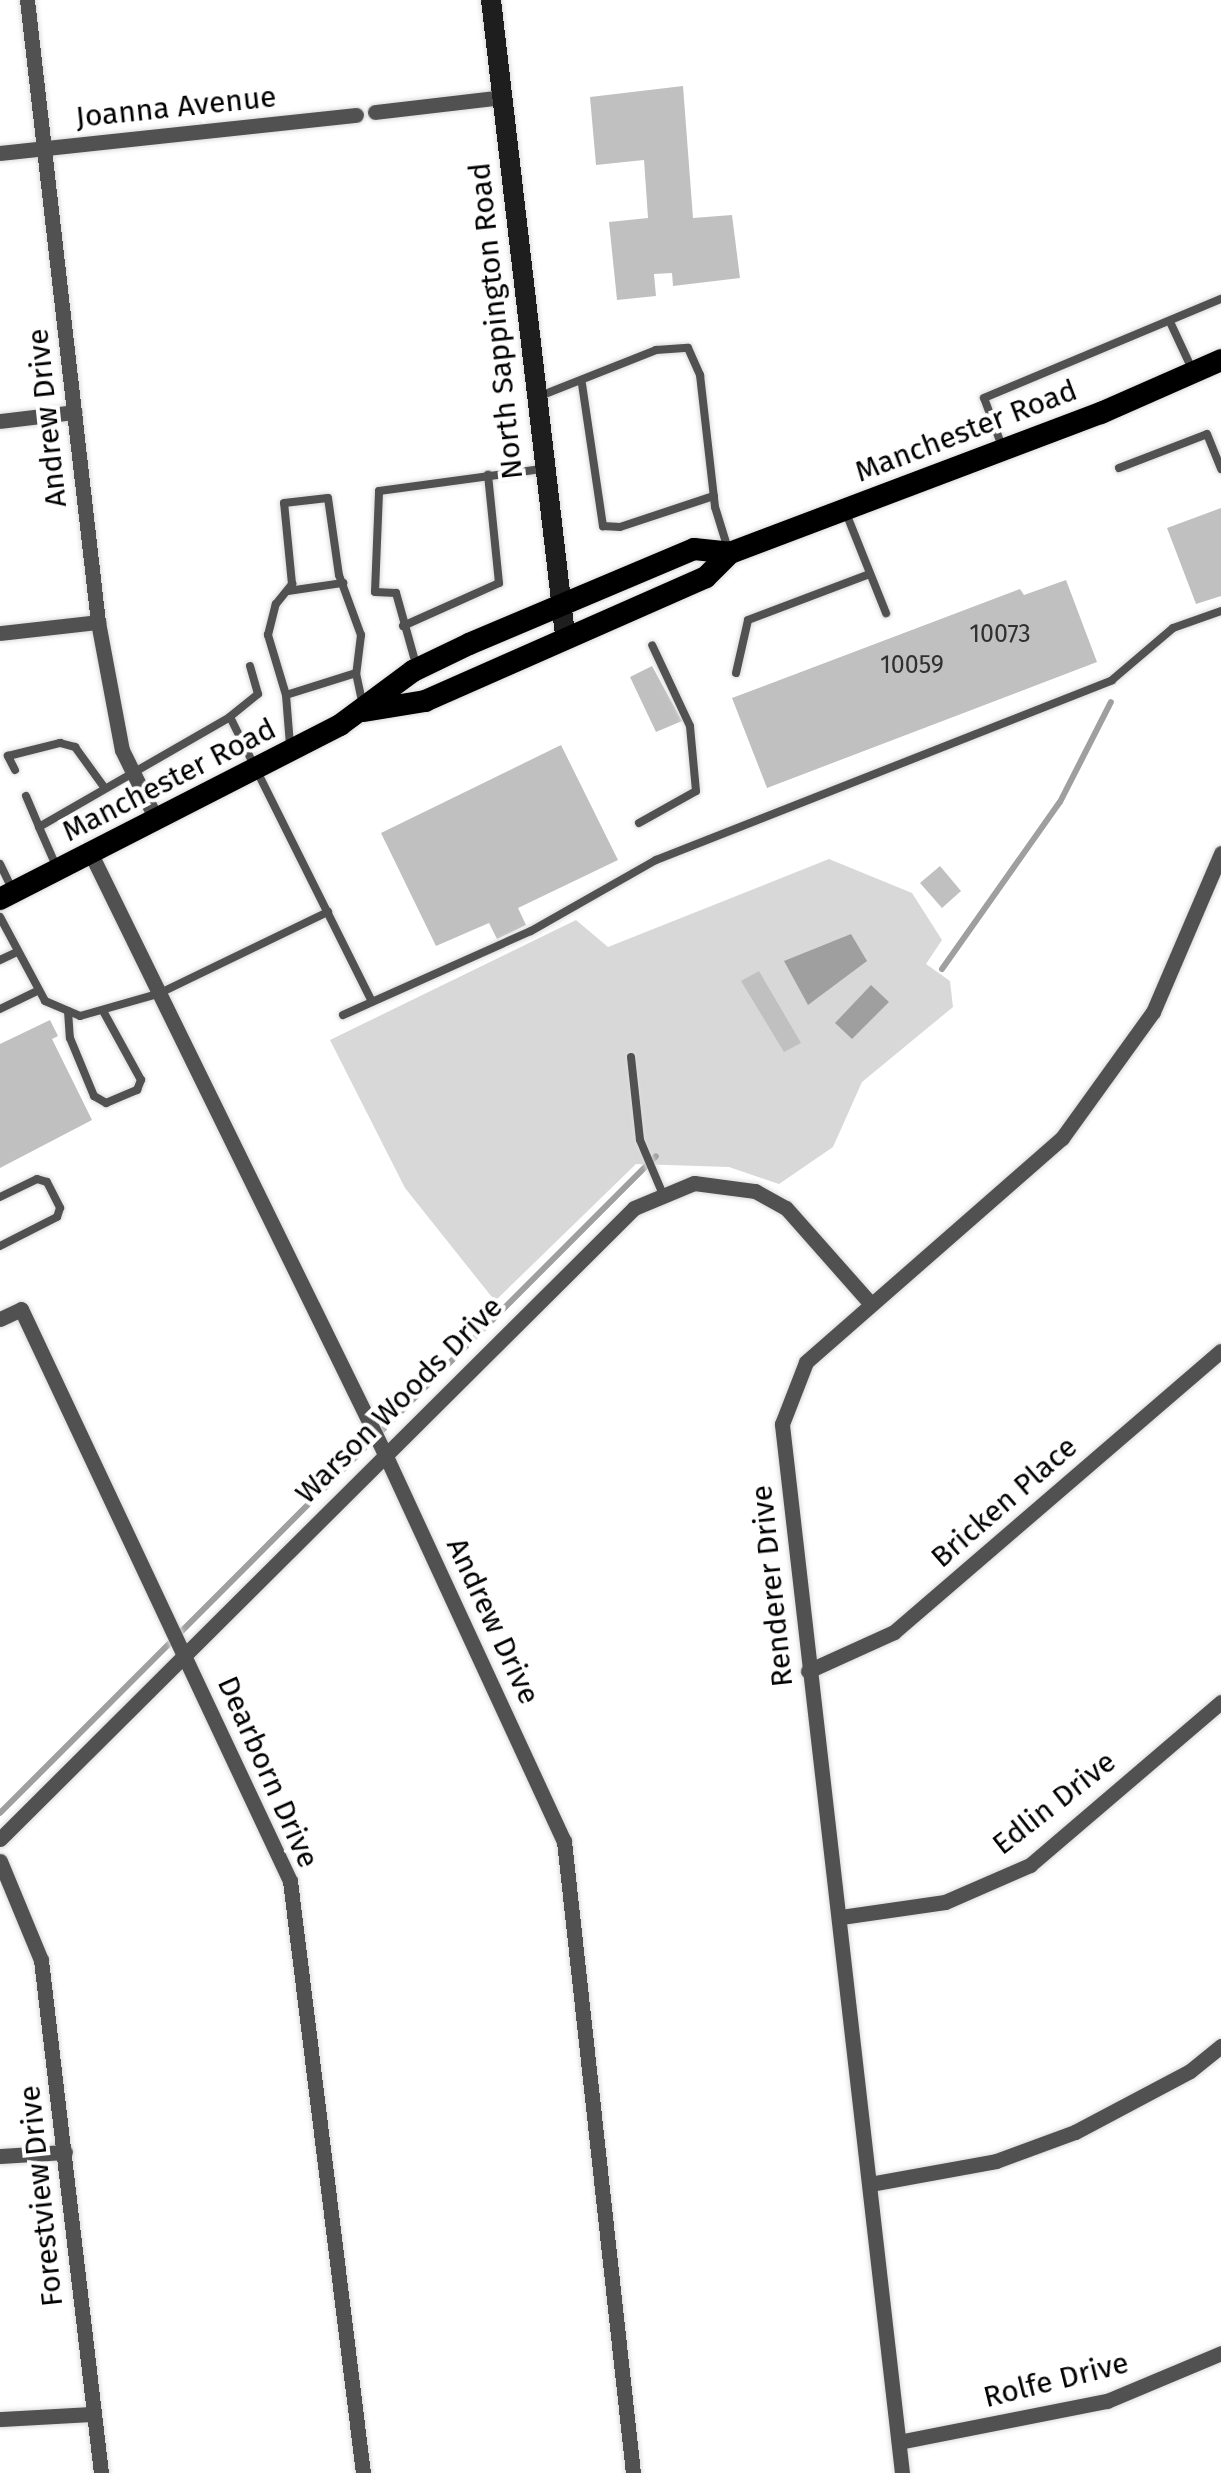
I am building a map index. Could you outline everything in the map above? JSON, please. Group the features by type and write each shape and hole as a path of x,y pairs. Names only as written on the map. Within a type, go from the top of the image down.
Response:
{"main road":[{"name":"Manchester Road","path":"364,711 426,700 565,634 706,577 730,554 1003,450 1221,360"},
{"name":"Manchester Road","path":"7,896 290,752 364,711 418,669 558,602 694,550 730,554"}],"street":[{"name":"Andrew Drive","path":"27,0 98,622 114,716 132,771 157,821"},
{"name":"North Sappington Road","path":"492,0 542,469 565,634"},
{"path":"375,112 503,96"},
{"name":"Joanna Avenue","path":"0,152 356,115"},
{"path":"0,421 74,412"},
{"path":"0,633 98,622"},
{"name":"Renderer Drive","path":"902,2473 782,1424 806,1362 1062,1138 1153,1012 1221,853"},
{"name":"Andrew Drive","path":"91,854 378,1440 564,1841 633,2473"},
{"name":"Warson Woods Drive","path":"0,1839 378,1440 634,1208 662,1192 717,1182 770,1199 786,1208 870,1303"},
{"name":"Dearborn Drive","path":"0,1319 21,1309 290,1880 363,2473"},
{"name":"Bricken Place","path":"808,1670 894,1632 1221,1351"},
{"name":"Edlin Drive","path":"841,1917 945,1902 1030,1866 1221,1702"},
{"name":"Forestview Drive","path":"0,1861 40,1960 100,2473"},
{"path":"870,2184 996,2160 1075,2132 1190,2072 1221,2046"},
{"path":"0,2156 65,2152"},
{"name":"Rolfe Drive","path":"900,2442 1107,2400 1221,2354"},
{"path":"0,2419 93,2414"}],"lane":[{"path":"1003,450 984,398 1171,324 1221,299"},
{"path":"1171,324 1194,373"},
{"path":"534,398 582,384 656,350 688,348 700,375 714,496 730,554"},
{"path":"582,384 603,526 620,527 714,496"},
{"path":"1119,468 1206,434 1221,469"},
{"path":"418,669 396,593 375,592 379,491 542,469"},
{"path":"403,626 499,584 488,474"},
{"path":"290,752 286,696 268,635 292,584 284,502 328,498 343,583 361,636 356,673 364,711"},
{"path":"844,509 886,612"},
{"path":"736,673 748,620 870,574"},
{"path":"286,591 343,583"},
{"path":"343,1015 531,930 656,860 1112,680 1174,628 1221,611"},
{"path":"639,823 696,791 690,726 652,646"},
{"path":"39,826 230,717 258,694 250,666"},
{"path":"286,696 356,673"},
{"path":"230,717 260,767 372,1002"},
{"path":"15,770 8,756 60,743 75,748 104,788"},
{"path":"26,796 58,870"},
{"path":"0,864 7,896"},
{"path":"0,917 38,990 80,1016 158,994 328,912"},
{"path":"0,960 17,952"},
{"path":"0,1009 38,990"},
{"path":"68,1011 70,1038 94,1096 106,1103 136,1090 141,1080 104,1011"},
{"path":"632,1058 640,1140 662,1192"},
{"path":"0,1197 37,1179 47,1182 60,1208 58,1217 0,1246"}],"shaded area":[{"path":"829,859 912,893 942,940 926,964 950,981 953,1007 862,1082 833,1147 779,1184 729,1167 636,1164 495,1301 405,1188 330,1040 576,920 608,947"},
{"path":"851,934 867,961 808,1005 784,961"},
{"path":"871,985 889,1002 852,1039 835,1023"}],"building":[{"path":"683,86 693,218 732,215 740,278 673,286 672,273 654,274 656,296 617,300 609,222 648,218 644,160 596,165 590,97"},
{"path":"1221,508 1221,596 1196,604 1167,528"},
{"path":"1066,580 1097,662 767,788 732,698 1020,589 1024,595"},
{"path":"652,666 682,721 656,732 630,677"},
{"path":"561,745 618,860 518,908 526,925 497,939 489,923 436,946 381,833"},
{"path":"940,866 961,891 942,908 920,883"},
{"path":"759,971 801,1043 784,1052 741,981"},
{"path":"50,1020 58,1036 52,1039 92,1120 0,1168 0,1044"}],"waterway":[{"path":"942,969 1060,802 1111,702"},
{"path":"0,1813 656,1156"}]}
